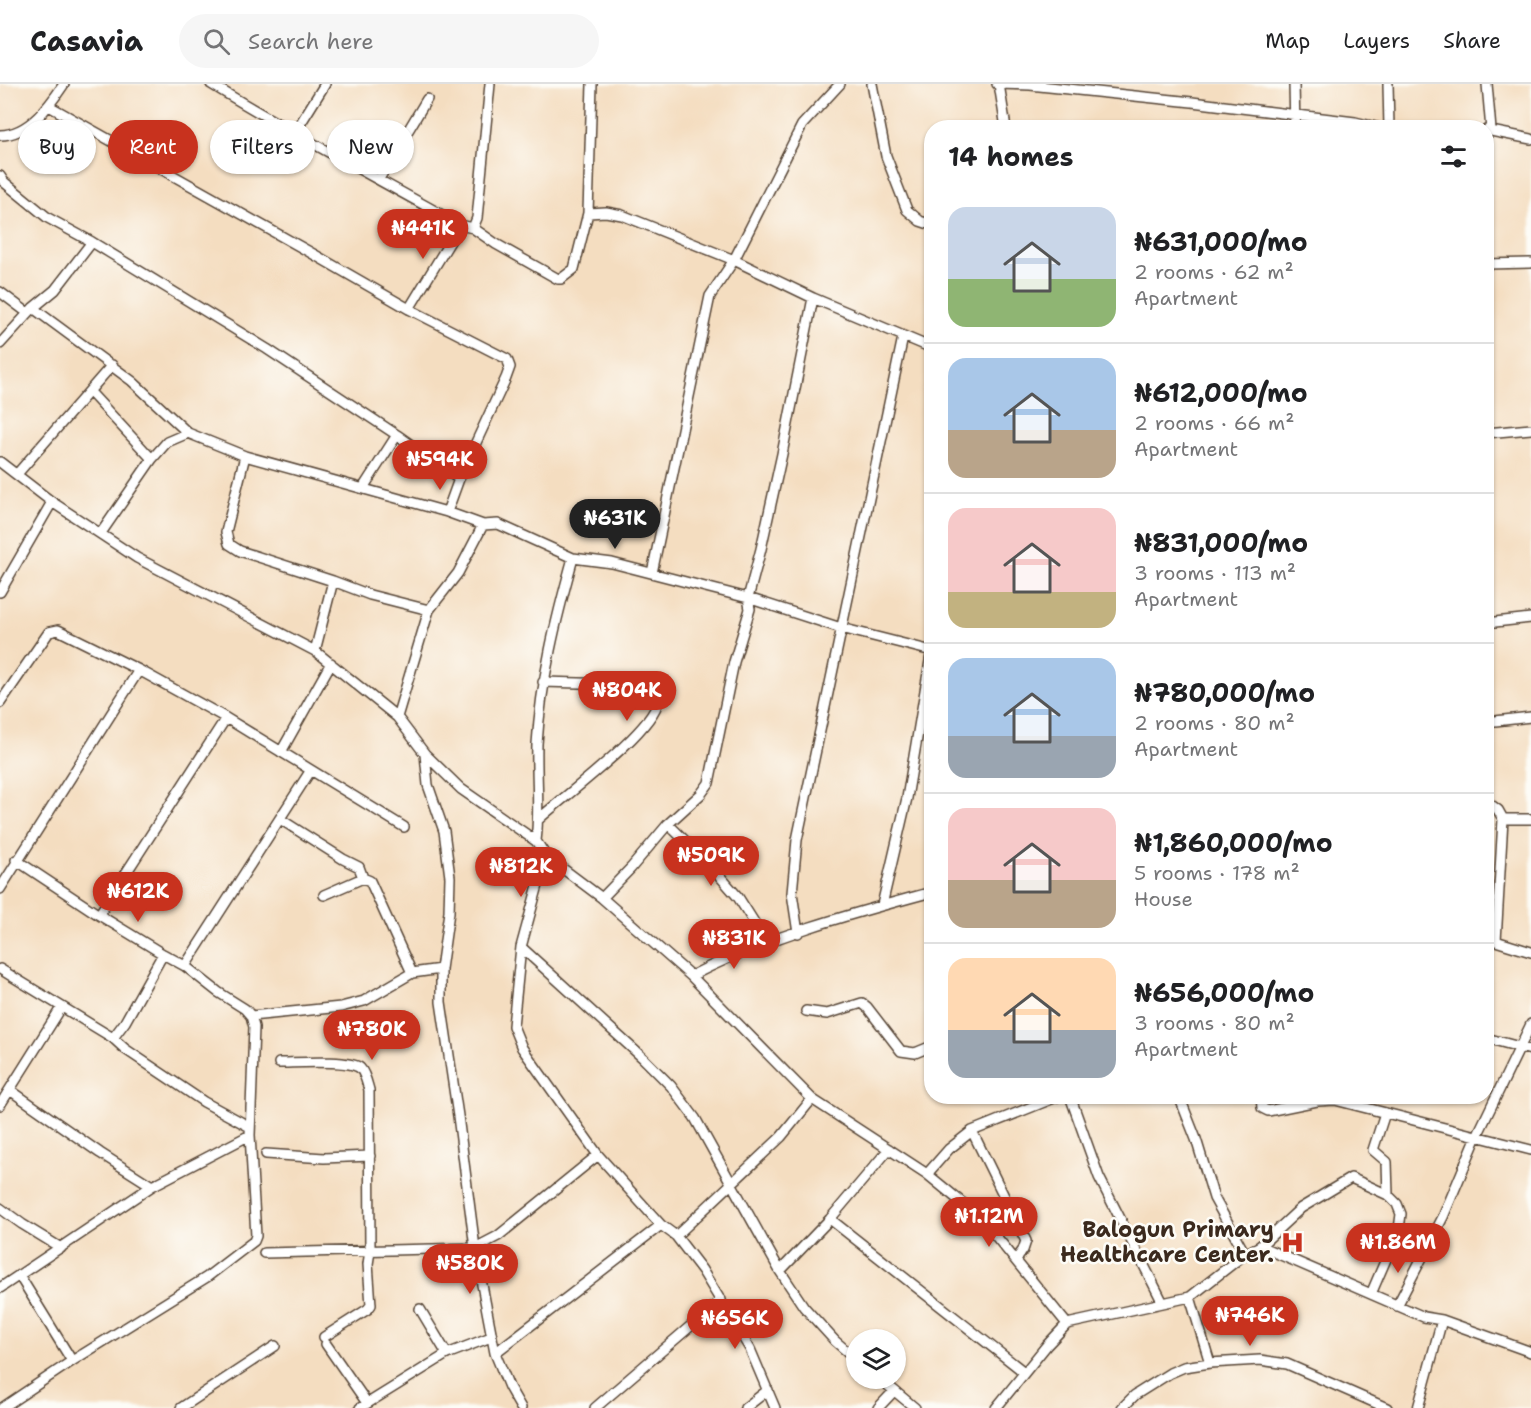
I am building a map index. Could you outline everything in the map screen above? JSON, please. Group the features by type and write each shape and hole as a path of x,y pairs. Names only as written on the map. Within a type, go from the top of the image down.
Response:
{"street":[{"path":"0,135 29,125 49,106 64,84"},
{"path":"303,120 325,84"},
{"path":"473,228 477,218 489,84"},
{"path":"315,145 460,225 473,228 496,244 561,279 574,269 588,213 592,84"},
{"path":"652,573 710,296 734,260 802,125 840,84"},
{"path":"872,84 886,156 907,210 924,222"},
{"path":"1005,120 998,84 1102,88 1335,120"},
{"path":"1294,84 1294,120"},
{"path":"1388,84 1389,120"},
{"path":"1486,84 1488,120"},
{"path":"213,85 271,120"},
{"path":"379,179 427,99"},
{"path":"49,106 409,309 507,359 510,367 506,378 459,479 447,512"},
{"path":"1494,131 1531,139"},
{"path":"0,176 4,182 48,218 92,242 267,348 459,479"},
{"path":"588,213 606,212 622,215 734,260 813,298 924,345"},
{"path":"409,309 460,225"},
{"path":"0,344 30,311 54,290 92,242"},
{"path":"1494,264 1531,263"},
{"path":"0,292 112,365 189,434 244,456 447,512 483,525 498,524 573,558 612,563 652,573 748,598 842,628 924,649"},
{"path":"602,898 668,824 701,794 709,783 734,662 750,609 748,598 775,486 813,298"},
{"path":"798,933 792,893 797,840 903,338"},
{"path":"17,474 112,365"},
{"path":"90,392 152,459"},
{"path":"1494,432 1531,429"},
{"path":"101,533 152,459 167,442 189,434"},
{"path":"363,488 397,435"},
{"path":"244,456 226,532 229,544 240,551 370,595 429,610"},
{"path":"0,462 52,502 137,558 315,651 331,663 397,717 425,754 462,789 536,841 546,856 602,898 691,976 812,1099 927,1174 982,1219 1067,1324"},
{"path":"0,592 52,502"},
{"path":"397,717 429,610 458,573 483,525"},
{"path":"536,841 539,819 537,746 543,682 555,624 573,558"},
{"path":"315,651 333,581"},
{"path":"1494,622 1531,618"},
{"path":"0,703 49,632 54,629 58,630 139,670 226,718 404,827"},
{"path":"281,752 331,663"},
{"path":"0,889 16,860 139,670"},
{"path":"539,819 626,744 650,717 658,701 657,691 650,685 543,682"},
{"path":"882,905 907,798 924,694"},
{"path":"1494,721 1531,717"},
{"path":"99,915 226,718"},
{"path":"425,754 428,785 444,831 450,877 449,912 441,969 441,1002 475,1248 495,1353 509,1387 521,1408"},
{"path":"185,966 311,770"},
{"path":"1494,807 1503,819 1494,909"},
{"path":"280,819 342,859 359,867 363,878 371,882 412,973"},
{"path":"1503,819 1531,819"},
{"path":"668,824 710,865 738,897 766,941"},
{"path":"546,856 521,947 513,1026 516,1038 598,1155 661,1225 676,1236 702,1270 750,1349 775,1408"},
{"path":"2,1408 72,1361 207,1277 254,1241 256,1236 250,1131 254,1027 250,1016 245,1009 218,992 185,966 99,915 16,860"},
{"path":"324,895 363,878"},
{"path":"691,976 766,941 924,894"},
{"path":"1494,940 1531,952"},
{"path":"521,947 671,1086 694,1118 780,1271 804,1307 846,1350"},
{"path":"113,1038 163,954"},
{"path":"0,969 113,1038 204,1102 250,1131"},
{"path":"250,1016 341,1007 364,1001 412,973 441,969"},
{"path":"806,1011 827,1014 862,1003 901,1051 915,1053 924,1049"},
{"path":"0,1105 61,1008"},
{"path":"1494,1102 1531,1024"},
{"path":"1494,1040 1531,1050"},
{"path":"279,1063 357,1066 363,1071 369,1090 370,1251 368,1264 371,1305 325,1341 363,1406 447,1354 491,1337"},
{"path":"10,1090 152,1186"},
{"path":"676,1236 780,1137 812,1099"},
{"path":"927,1174 949,1149 972,1131 1039,1104"},
{"path":"1073,1104 1099,1177 1163,1303"},
{"path":"1182,1104 1196,1139 1214,1198 1245,1254"},
{"path":"1262,1104 1263,1108 1268,1111 1305,1104"},
{"path":"1350,1104 1531,1150"},
{"path":"1397,1306 1443,1217 1493,1104"},
{"path":"1385,1113 1373,1150 1387,1162 1388,1195"},
{"path":"0,1288 152,1186 250,1131"},
{"path":"972,1131 1026,1241 1016,1260"},
{"path":"780,1271 830,1219 889,1149"},
{"path":"266,1154 324,1158 370,1156"},
{"path":"264,1253 475,1248 498,1236 598,1155"},
{"path":"996,1408 1024,1372 1067,1324 1190,1297 1245,1254 1260,1246 1301,1208 1351,1178 1388,1195 1398,1204 1401,1214 1399,1229 1371,1294"},
{"path":"0,1208 61,1248"},
{"path":"830,1219 1024,1372"},
{"path":"495,1353 661,1225"},
{"path":"1393,1242 1409,1254 1424,1255"},
{"path":"1260,1246 1424,1317 1442,1320 1531,1352"},
{"path":"19,1275 72,1361"},
{"path":"1190,1297 1210,1363"},
{"path":"595,1408 721,1300"},
{"path":"420,1309 447,1354"},
{"path":"1418,1408 1442,1320"},
{"path":"181,1408 274,1346"},
{"path":"1122,1408 1135,1395 1184,1367 1260,1360 1287,1364 1387,1408"},
{"path":"892,1389 915,1408"},
{"path":"745,1408 768,1390"},
{"path":"878,1408 894,1391"}],"place":[{"name":"Balogun Primary Healthcare Center.","path":"1292,1242"}]}
